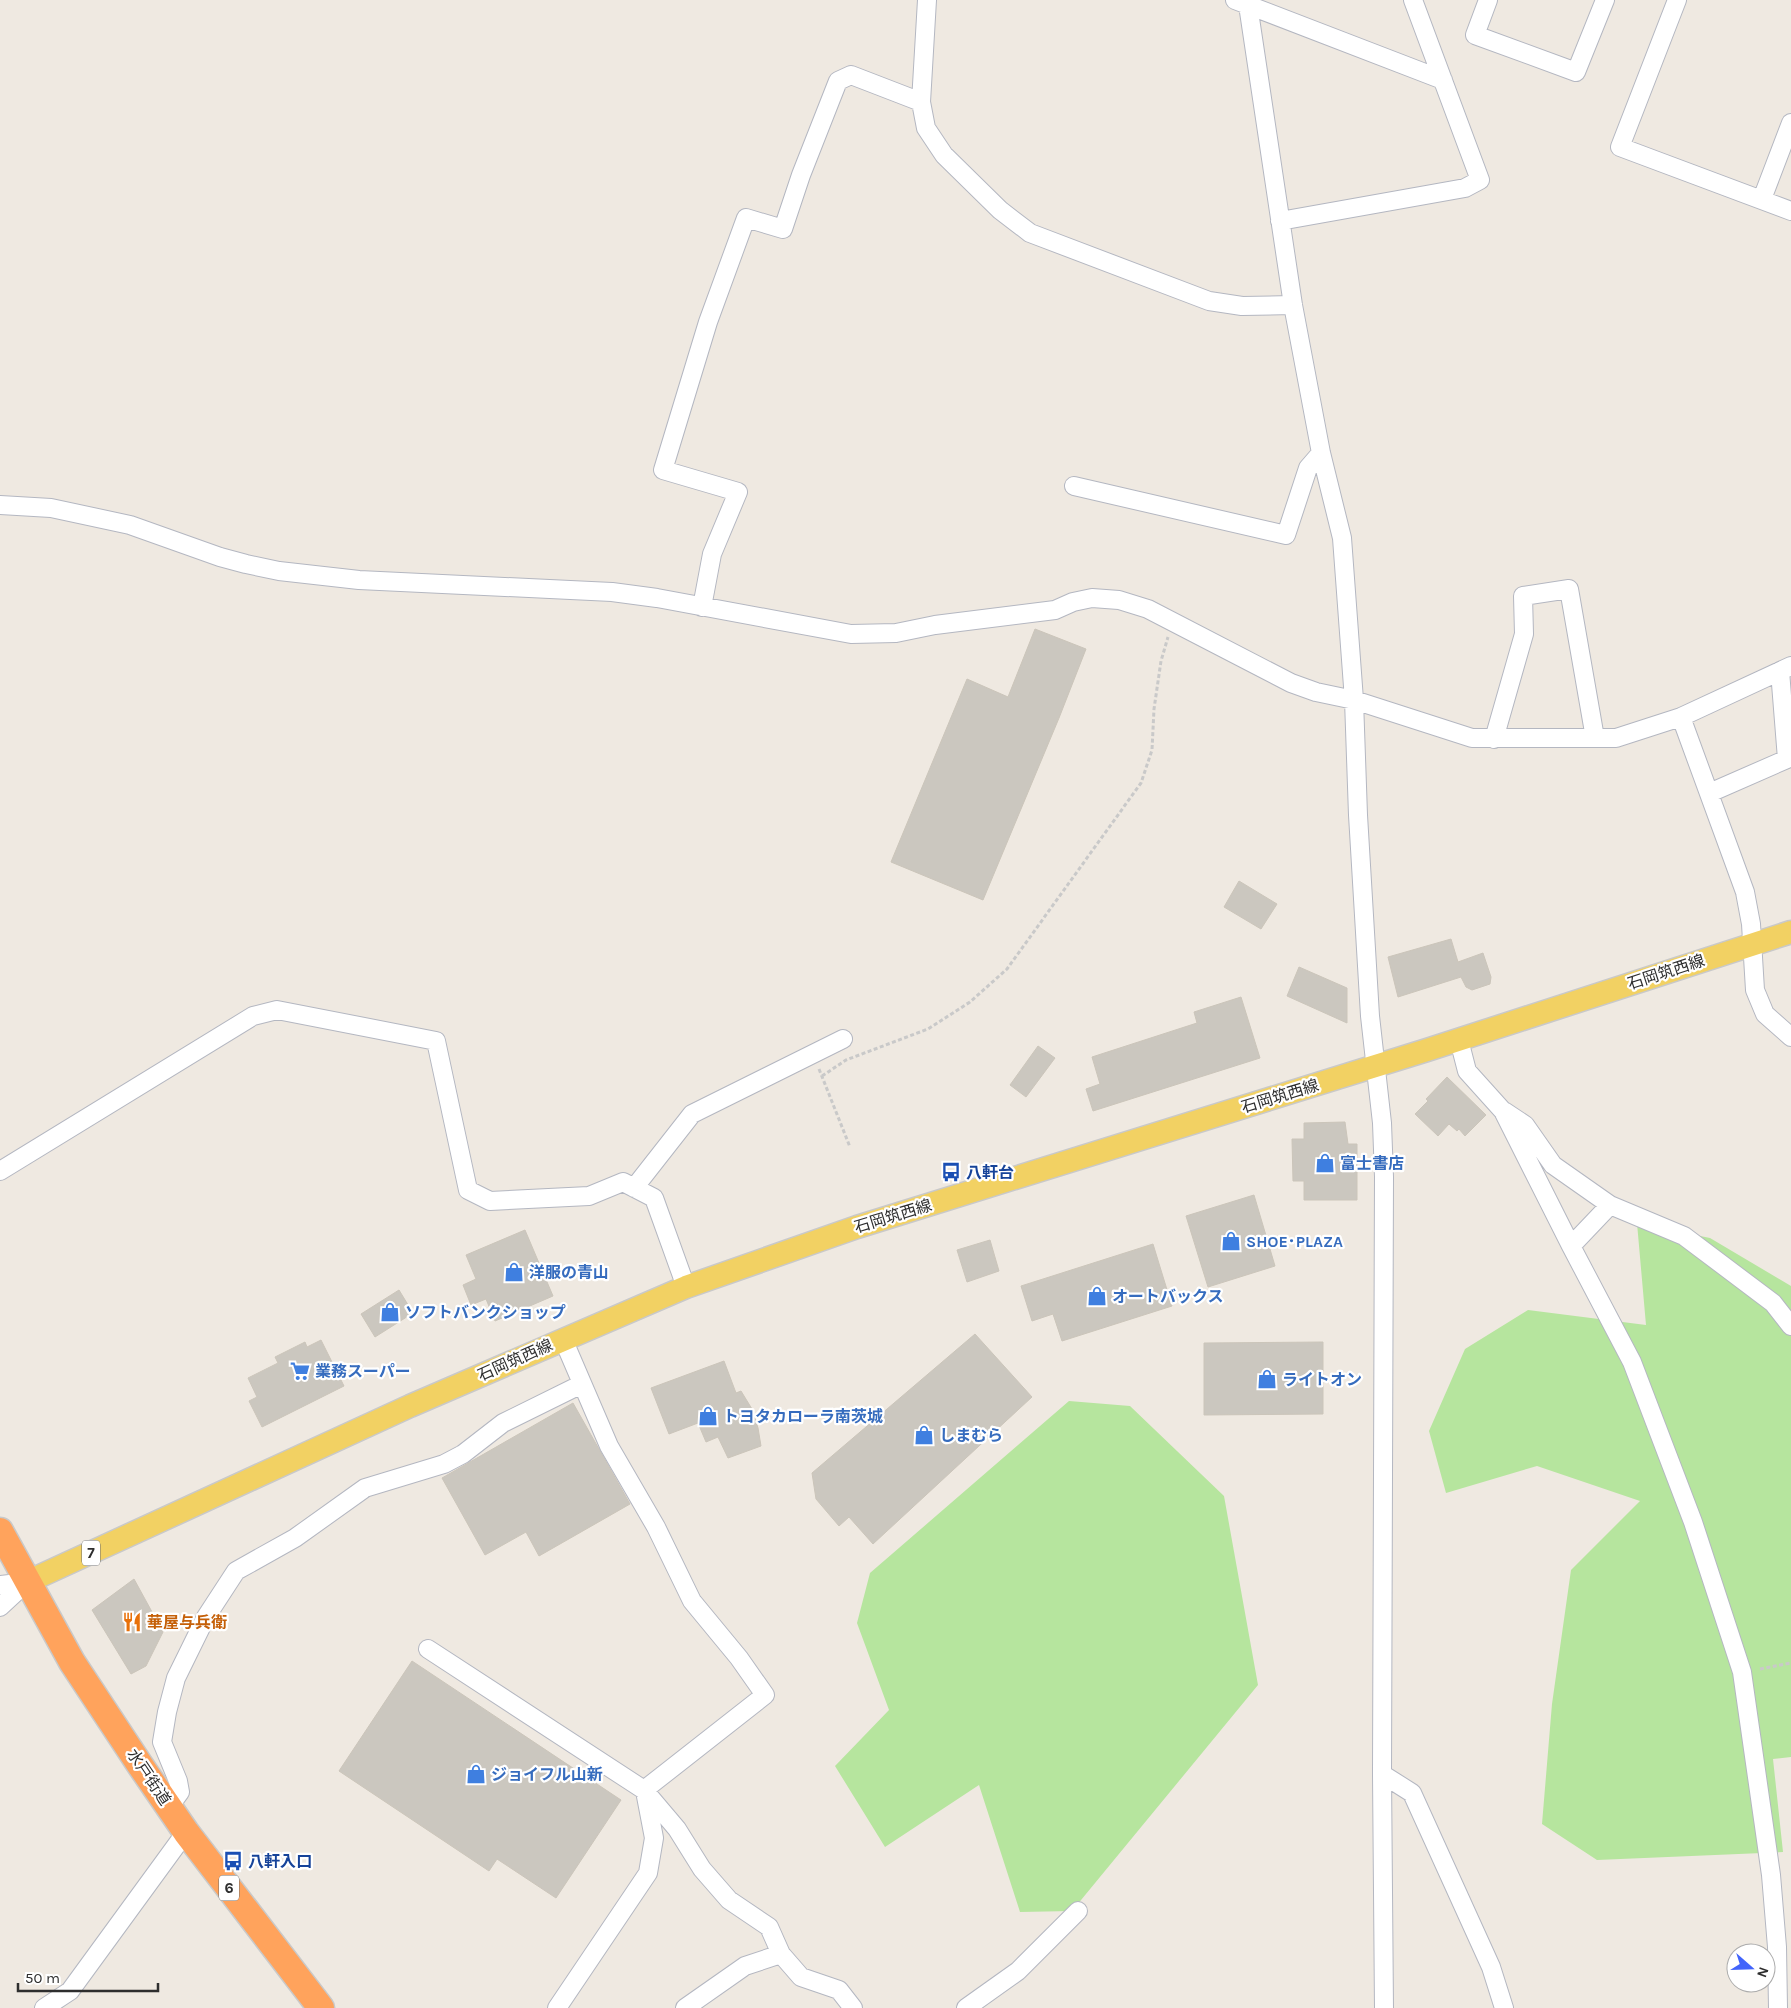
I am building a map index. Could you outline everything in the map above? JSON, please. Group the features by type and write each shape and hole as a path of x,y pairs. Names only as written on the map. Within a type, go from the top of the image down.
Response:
{"highway":[{"name":"水戸街道","path":"0,1531 72,1662 169,1807 186,1832 321,2008"}],"main road":[{"name":"石岡筑西線","path":"27,1582 410,1406 686,1287 857,1228 1375,1067 1791,932"}],"street":[{"path":"927,0 921,102 926,128 944,155 1000,210 1030,233 1209,301 1242,306 1293,305"},
{"path":"1280,221 1465,188 1480,180 1413,0"},
{"path":"1488,0 1475,35 1576,72 1605,0"},
{"path":"1677,0 1620,147 1791,211"},
{"path":"1242,2 1443,80"},
{"path":"1242,2 1293,305 1321,453 1342,538 1354,700 1358,815 1375,1067 1382,1123 1384,1177 1382,1774 1384,2008"},
{"path":"702,607 712,554 738,492 663,470 708,322 746,218 783,229 801,175 838,81 851,75 921,102"},
{"path":"1762,200 1791,123"},
{"path":"1074,486 1286,535 1308,468 1321,453"},
{"path":"0,505 51,508 130,524 220,557 280,570 378,581 612,592 657,598 851,634 896,633 935,625 1054,610 1073,602 1092,598 1126,602 1148,609 1291,683 1316,692 1354,700 1448,732 1472,738 1616,738 1681,717 1785,668 1788,759 1714,792"},
{"path":"1494,738 1524,634 1523,596 1569,589 1595,738"},
{"path":"1681,717 1745,892 1751,924 1756,990 1765,1014 1791,1037"},
{"path":"0,1171 253,1016 277,1010 436,1041 468,1190 490,1201 589,1196 623,1182 654,1198 686,1287"},
{"path":"634,1188 692,1114 843,1039"},
{"path":"1459,1040 1467,1071 1503,1111 1632,1362 1693,1522 1742,1672 1771,1875 1777,1947 1778,2008"},
{"path":"1503,1111 1525,1125 1553,1165 1610,1205 1684,1236 1773,1303 1791,1326"},
{"path":"1571,1246 1610,1205"},
{"path":"563,1339 609,1446 656,1527 692,1601 739,1658 765,1695 644,1790"},
{"path":"169,1807 180,1792 178,1781 162,1742 176,1678 206,1617 236,1571 296,1538 365,1488 444,1464 463,1454 503,1423 582,1384"},
{"path":"0,1585 27,1582"},
{"path":"0,1607 27,1582"},
{"path":"428,1649 644,1790 677,1829 702,1869 729,1900 769,1926 781,1954 801,1977 840,1990 853,2008"},
{"path":"1382,1774 1412,1793 1491,1967 1504,2008"},
{"path":"557,2008 648,1873 654,1838 644,1790"},
{"path":"44,2008 70,1991 186,1832"},
{"path":"966,2008 1018,1972 1078,1911"},
{"path":"686,2008 745,1966 781,1954"}],"path":[{"path":"822,1076 846,1060 928,1029 970,1002 1007,969 1141,783 1152,750 1154,709 1161,661 1172,621"},
{"path":"814,1054 850,1147"},
{"path":"1742,1672 1791,1663"}],"green space":[{"path":"1637,1223 1710,1238 1791,1286 1791,1757 1773,1759 1783,1852 1597,1860 1542,1824 1552,1704 1571,1570 1640,1501 1537,1466 1446,1493 1429,1431 1465,1349 1528,1310 1646,1325"},
{"path":"1069,1401 1130,1406 1224,1496 1258,1685 1072,1911 1020,1912 979,1785 885,1847 835,1766 889,1710 857,1623 870,1573"}],"building":[{"path":"1035,629 1086,649 983,900 891,862 967,679 1008,697"},
{"path":"1239,881 1277,904 1261,929 1224,907"},
{"path":"1451,939 1458,962 1483,953 1491,977 1490,984 1472,990 1466,987 1461,977 1398,997 1388,957"},
{"path":"1299,967 1347,988 1347,1023 1287,996"},
{"path":"1241,997 1260,1058 1093,1111 1086,1089 1100,1084 1092,1057 1197,1023 1194,1012"},
{"path":"1038,1046 1055,1058 1026,1097 1010,1085"},
{"path":"1447,1077 1486,1115 1465,1136 1459,1129 1457,1131 1449,1124 1438,1136 1415,1114"},
{"name":"富士書店","path":"1345,1122 1348,1144 1357,1144 1357,1200 1304,1200 1304,1181 1293,1181 1292,1139 1304,1139 1304,1123"},
{"name":"SHOE･PLAZA","path":"1254,1195 1275,1266 1208,1287 1186,1216"},
{"path":"525,1230 553,1296 495,1321 486,1299 471,1305 463,1285 476,1279 466,1255"},
{"path":"990,1240 999,1271 967,1282 957,1250"},
{"name":"オートバックス","path":"1153,1244 1172,1306 1062,1341 1053,1314 1032,1321 1021,1286"},
{"path":"399,1290 413,1313 375,1337 361,1314"},
{"name":"しまむら","path":"975,1334 1032,1397 873,1544 849,1517 839,1526 816,1499 812,1473"},
{"path":"321,1340 344,1386 262,1427 249,1401 257,1397 248,1378 278,1363 275,1357 305,1342 307,1347"},
{"path":"1323,1342 1323,1414 1204,1415 1204,1343"},
{"name":"トヨタカローラ南茨城","path":"724,1361 736,1393 741,1391 752,1409 761,1446 728,1458 718,1437 706,1442 698,1423 669,1434 651,1388"},
{"path":"573,1403 630,1504 539,1556 526,1532 485,1555 442,1478"},
{"path":"134,1579 163,1632 146,1666 131,1674 92,1610"},
{"path":"412,1661 621,1800 556,1898 497,1859 489,1871 339,1771"}],"place":[{"name":"富士書店","path":"1325,1163"},
{"name":"八軒台","path":"951,1172"},
{"name":"SHOE･PLAZA","path":"1231,1241"},
{"name":"洋服の青山","path":"514,1272"},
{"name":"オートバックス","path":"1097,1296"},
{"name":"ソフトバンクショップ","path":"390,1312"},
{"name":"業務スーパー","path":"300,1371"},
{"name":"ライトオン","path":"1267,1379"},
{"name":"トヨタカローラ南茨城","path":"708,1416"},
{"name":"しまむら","path":"924,1435"},
{"name":"華屋与兵衛","path":"132,1622"},
{"name":"ジョイフル山新","path":"476,1774"},
{"name":"八軒入口","path":"233,1861"}]}
